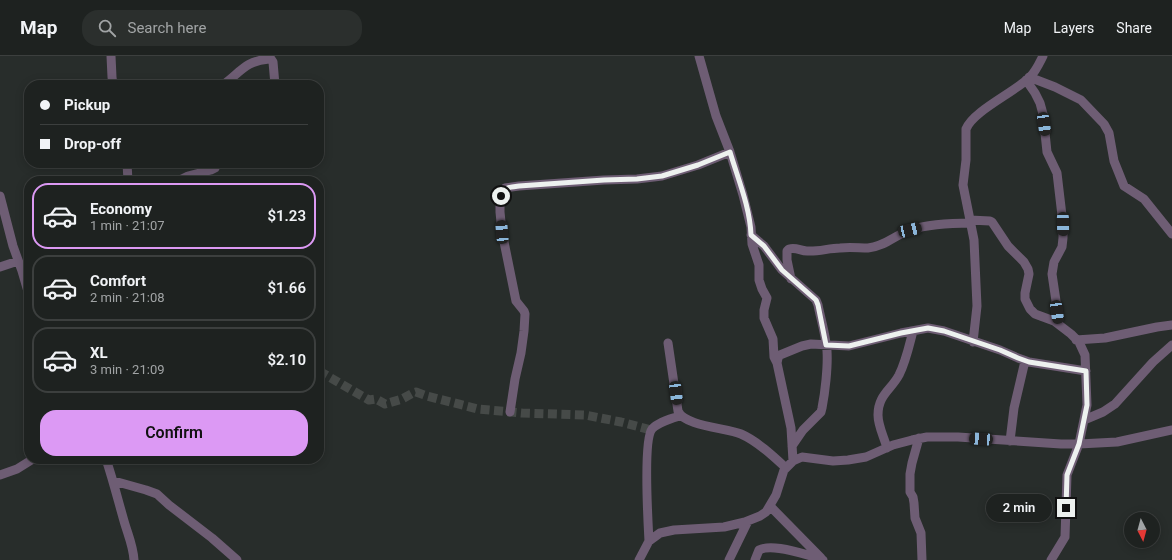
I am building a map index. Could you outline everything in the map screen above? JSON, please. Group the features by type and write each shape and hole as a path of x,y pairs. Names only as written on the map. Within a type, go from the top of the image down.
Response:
{"street":[{"path":"699,56 716,116 730,152 751,227 752,244 759,265 759,280 767,298 764,318 774,342 774,356 777,363 792,428 793,461"},
{"path":"973,342 977,306 974,240 963,185 966,160 966,129 981,113 1028,78 1038,66 1043,56"},
{"path":"110,57 112,80"},
{"path":"229,80 245,66 269,59 273,62 275,80"},
{"path":"1028,78 1055,87 1081,100 1107,127 1114,161 1124,186 1126,189 1144,199 1172,234"},
{"path":"1028,78 1040,103 1043,114 1047,152 1057,173 1063,224 1063,238 1062,248 1054,262 1052,274 1058,324"},
{"path":"510,412 515,378 522,352 525,314 516,301 502,232 500,201 505,188 662,176 698,165 730,152"},
{"path":"188,176 215,168"},
{"path":"0,196 12,246 24,279"},
{"path":"791,279 787,260 787,251 789,249 796,248 809,251 840,248 869,248 881,245 910,230 971,222 992,222 1008,246 1024,262 1028,269 1029,274 1025,299 1030,309 1035,314 1053,320 1058,324 1081,345 1084,354 1087,405 1079,444 1067,475 1065,537 1051,560"},
{"path":"751,235 764,246 778,266 817,302 826,345 827,358 821,412 803,430 792,446"},
{"path":"0,267 18,261"},
{"path":"1076,340 1112,337 1172,325"},
{"path":"777,363 780,355 802,346 811,344 849,346 928,328 937,329 1000,350 1025,361 1086,371"},
{"path":"887,448 878,420 878,413 884,394 899,376 913,331"},
{"path":"668,343 678,412 680,416"},
{"path":"1084,420 1103,412 1115,404 1153,362 1172,345"},
{"path":"1010,441 1014,408 1025,361"},
{"path":"649,541 647,462 648,437 653,428 680,416 702,424 741,434 770,454 786,468"},
{"path":"639,560 649,541 660,533 681,529 724,526 748,521 760,516 766,512 776,495 782,475 786,468 793,461 804,457 833,461 848,460 866,457 887,448 919,438 943,437 1079,444 1117,442 1172,430"},
{"path":"919,438 910,474 910,492 913,497 915,518 921,533 922,560"},
{"path":"0,475 17,469 25,464"},
{"path":"108,464 114,481 124,524 132,543 134,560"},
{"path":"114,481 157,494 237,560"},
{"path":"770,506 823,560"},
{"path":"730,560 748,521"},
{"path":"755,560 759,550 765,548 794,551 823,560"}],"tunnel":[{"path":"324,374 369,400 376,399 385,404 402,399 416,392 478,409 522,413 585,415 651,430"}],"route":[{"path":"501,196 505,188 509,187 637,179 673,174 730,152 743,195 751,227 751,235 764,246 782,270 816,300 826,345 842,347 849,346 928,328 944,331 1000,350 1029,362 1086,371 1087,405 1079,444 1067,475 1066,508"}]}
